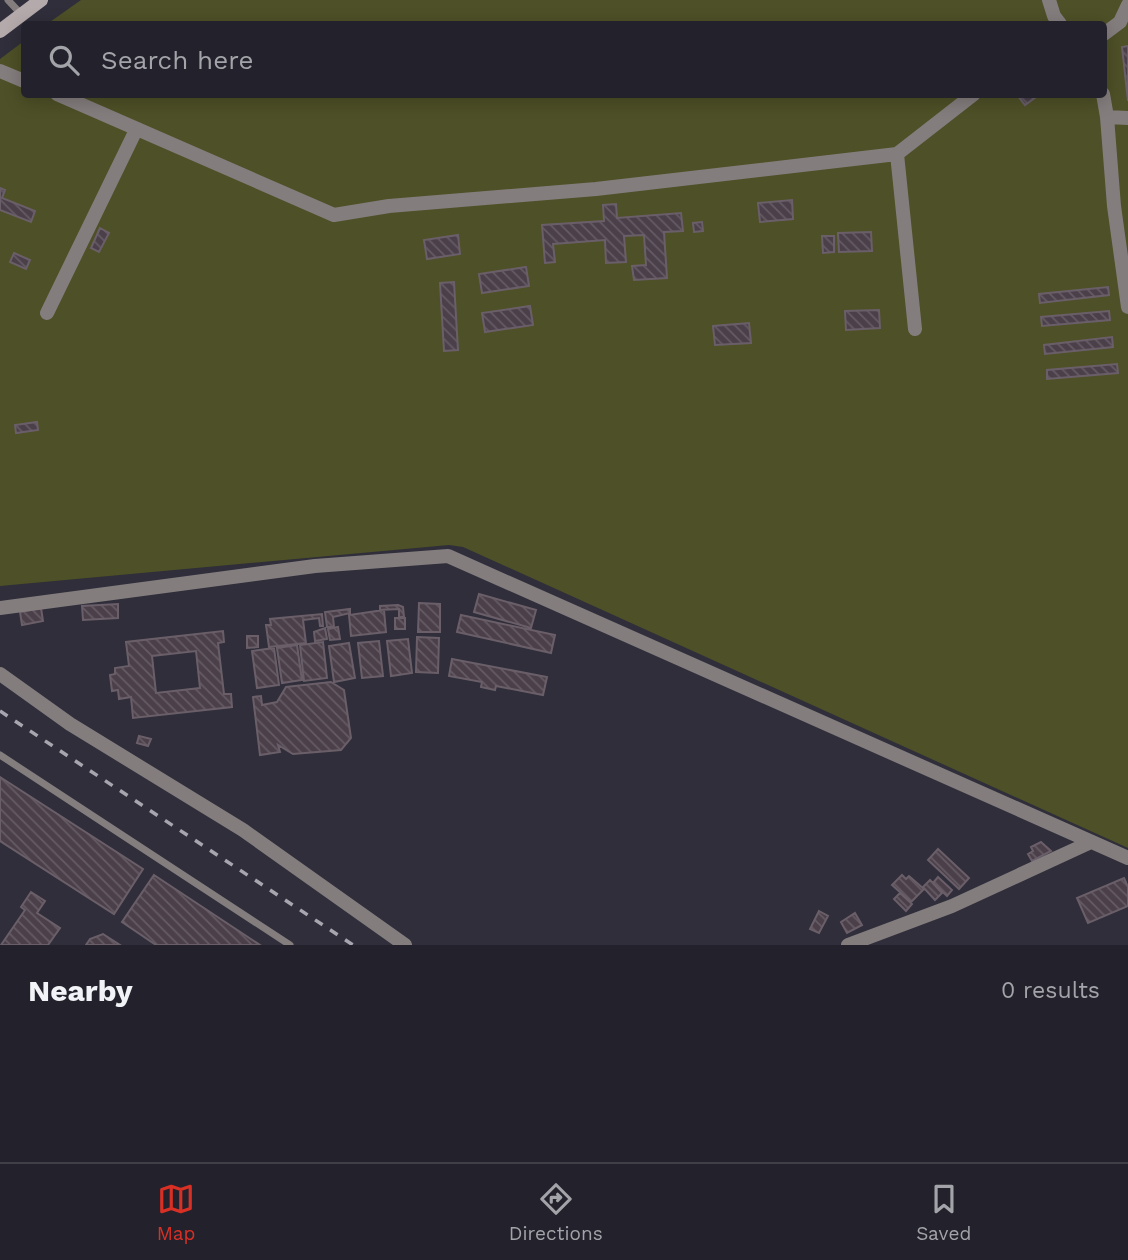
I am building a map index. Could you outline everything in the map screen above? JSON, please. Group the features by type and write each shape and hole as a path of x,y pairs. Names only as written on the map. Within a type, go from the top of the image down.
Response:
{"main road":[{"path":"0,31 41,0"}],"street":[{"path":"1049,0 1058,21"},
{"path":"1107,32 1120,22 1128,5"},
{"path":"0,71 21,80"},
{"path":"66,98 334,215 389,206 596,189 897,154 969,98"},
{"path":"1104,98 1114,206 1128,307"},
{"path":"1107,117 1128,118"},
{"path":"47,313 136,130"},
{"path":"897,154 915,330"},
{"path":"0,608 302,567 448,556 468,562 1128,858"},
{"path":"0,674 70,724 243,830 405,945"},
{"path":"848,945 952,906 1091,842"}],"lane":[{"path":"8,0 22,15"},
{"path":"0,755 290,945"}],"green space":[{"path":"81,0 1128,0 1128,848 463,547 449,545 0,586 0,59 21,43 21,98 1107,98 1107,21 51,21"}],"building":[{"path":"1128,46 1128,101 1122,47"},
{"path":"1020,98 1035,98 1025,105"},
{"path":"0,188 5,190 2,198 35,211 31,222 0,210"},
{"path":"792,200 793,219 760,222 758,203"},
{"path":"616,204 617,218 681,213 683,231 664,232 667,278 634,280 632,266 646,265 644,235 624,236 626,262 606,263 605,240 553,244 555,262 545,263 542,225 604,221 603,205"},
{"path":"702,222 703,231 694,232 693,223"},
{"path":"100,228 109,233 99,252 91,248"},
{"path":"871,232 872,251 839,252 838,233"},
{"path":"458,235 460,254 427,259 424,240"},
{"path":"822,236 834,236 834,252 823,253"},
{"path":"14,253 30,260 26,269 10,262"},
{"path":"526,267 529,286 482,293 479,274"},
{"path":"454,282 458,350 444,351 440,283"},
{"path":"1108,287 1109,295 1040,303 1039,294"},
{"path":"530,306 533,325 485,332 482,313"},
{"path":"879,310 880,328 846,330 845,311"},
{"path":"1109,311 1110,320 1042,326 1041,317"},
{"path":"749,323 751,343 715,345 713,326"},
{"path":"1112,337 1113,347 1045,354 1044,345"},
{"path":"1117,364 1118,373 1047,379 1047,370"},
{"path":"37,422 38,430 16,433 15,425"},
{"path":"479,594 536,610 531,628 474,612"},
{"path":"419,603 440,604 440,632 418,632"},
{"path":"118,604 118,618 83,620 82,606"},
{"path":"380,606 403,607 404,617 399,617 399,609 380,610"},
{"path":"41,608 43,621 22,625 20,612"},
{"path":"350,609 350,613 333,617 334,627 327,627 325,612"},
{"path":"384,610 386,632 351,636 349,615"},
{"path":"322,614 323,626 320,626 319,618 303,620 306,643 269,647 266,625 271,625 270,619"},
{"path":"461,615 555,635 551,653 457,632"},
{"path":"395,618 405,618 405,629 395,629"},
{"path":"338,627 340,639 330,640 328,629"},
{"path":"325,628 327,639 315,641 314,632"},
{"path":"223,631 224,642 218,643 224,694 231,694 232,707 133,718 131,697 119,699 118,690 112,691 110,675 115,674 115,668 129,666 126,642","holes":["196,651 200,688 156,693 152,656"]},
{"path":"247,636 258,636 258,647 247,648"},
{"path":"417,637 439,638 438,673 416,672"},
{"path":"408,639 412,673 391,676 387,641"},
{"path":"379,641 383,676 362,678 358,643"},
{"path":"323,642 327,678 304,681 300,645"},
{"path":"349,643 355,678 334,682 329,646"},
{"path":"297,645 302,680 282,683 277,648"},
{"path":"274,648 279,685 257,688 252,651"},
{"path":"452,659 547,677 543,695 496,686 495,690 481,687 482,682 449,676"},
{"path":"331,682 344,690 351,738 341,750 293,754 278,745 280,752 260,755 253,697 261,696 262,705 277,702 286,687"},
{"path":"139,736 151,739 148,746 137,743"},
{"path":"0,777 143,869 114,914 0,841"},
{"path":"1041,842 1051,851 1032,861 1028,854 1033,851 1031,847"},
{"path":"938,849 969,878 959,889 928,860"},
{"path":"154,875 260,945 156,945 122,922"},
{"path":"902,875 906,879 909,876 924,889 911,902 892,885"},
{"path":"938,877 952,890 947,896 933,883"},
{"path":"1124,878 1128,887 1128,906 1088,923 1077,898"},
{"path":"930,880 942,893 935,900 923,887"},
{"path":"31,892 45,901 37,913 60,928 48,945 1,945 25,910 21,907"},
{"path":"900,893 912,904 906,911 894,899"},
{"path":"819,911 828,916 819,933 810,929"},
{"path":"855,913 862,925 847,933 841,922"},
{"path":"103,934 120,945 86,945 90,939"}],"railway":[{"path":"0,711 353,945"}]}
